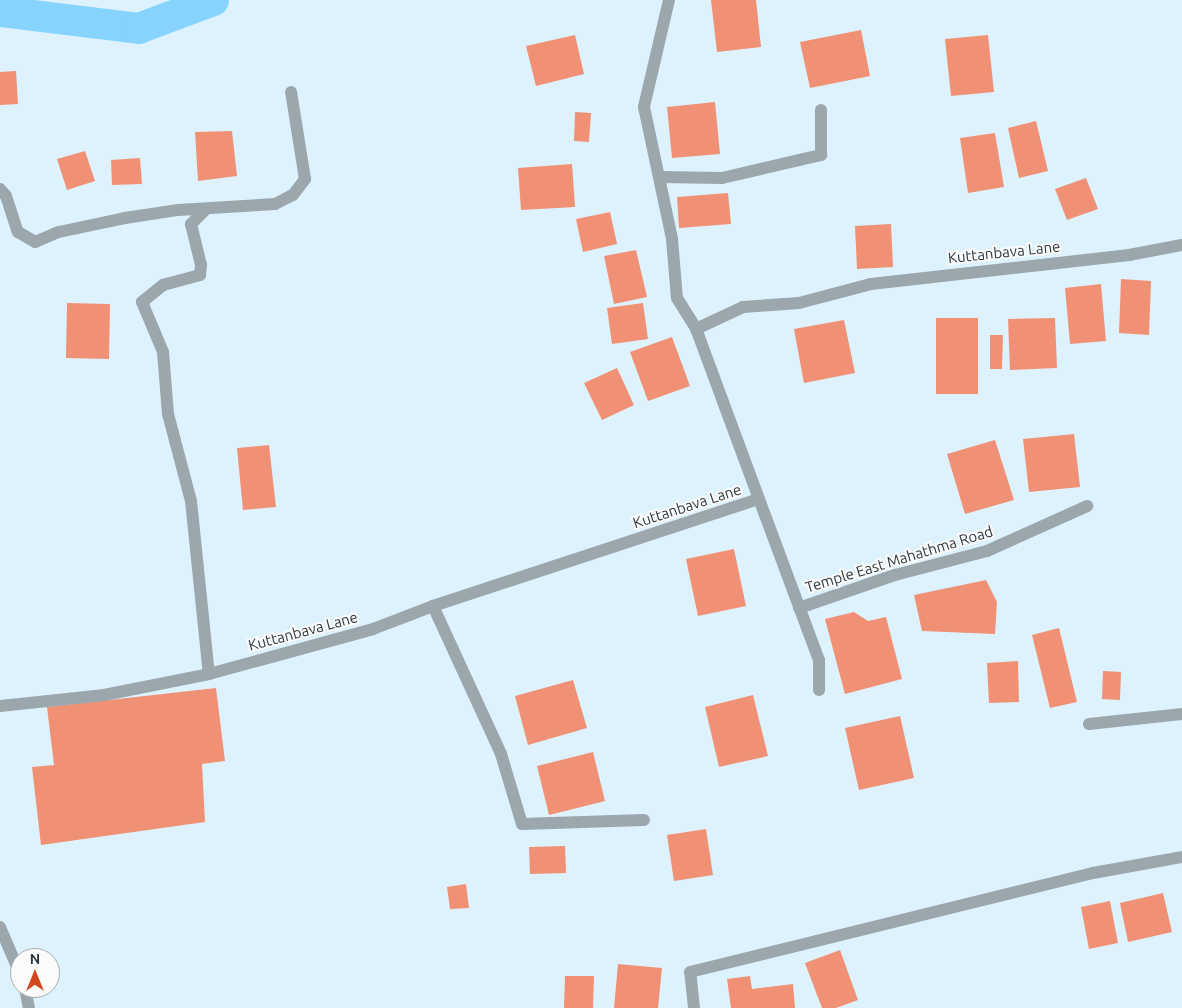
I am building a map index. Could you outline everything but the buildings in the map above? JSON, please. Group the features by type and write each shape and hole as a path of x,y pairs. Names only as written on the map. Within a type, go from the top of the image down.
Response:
{"street":[{"path":"670,0 644,107 661,176 677,298 696,330"},
{"path":"0,190 6,196 18,232 35,242 87,225 178,210 205,210 275,204 293,195 305,179 291,92"},
{"path":"661,176 722,178 821,155 821,110"},
{"path":"205,210 191,224 201,265 200,275 163,285 142,302 163,352 168,414 191,501 209,674"},
{"name":"Kuttanbava Lane","path":"0,706 104,696 209,674 373,629 433,606 759,499 696,330 743,307 800,303 871,284 1129,254 1182,245"},
{"name":"Temple East Mahathma Road","path":"759,499 798,608 896,575 986,552 1087,506"},
{"path":"433,606 501,754 522,824 644,820"},
{"path":"798,608 819,660 819,690"},
{"path":"1089,724 1182,714"},
{"path":"694,1008 690,972 1093,873 1182,856"},
{"path":"0,927 10,950"}],"waterway":[{"path":"0,11 138,28 213,0"}]}
